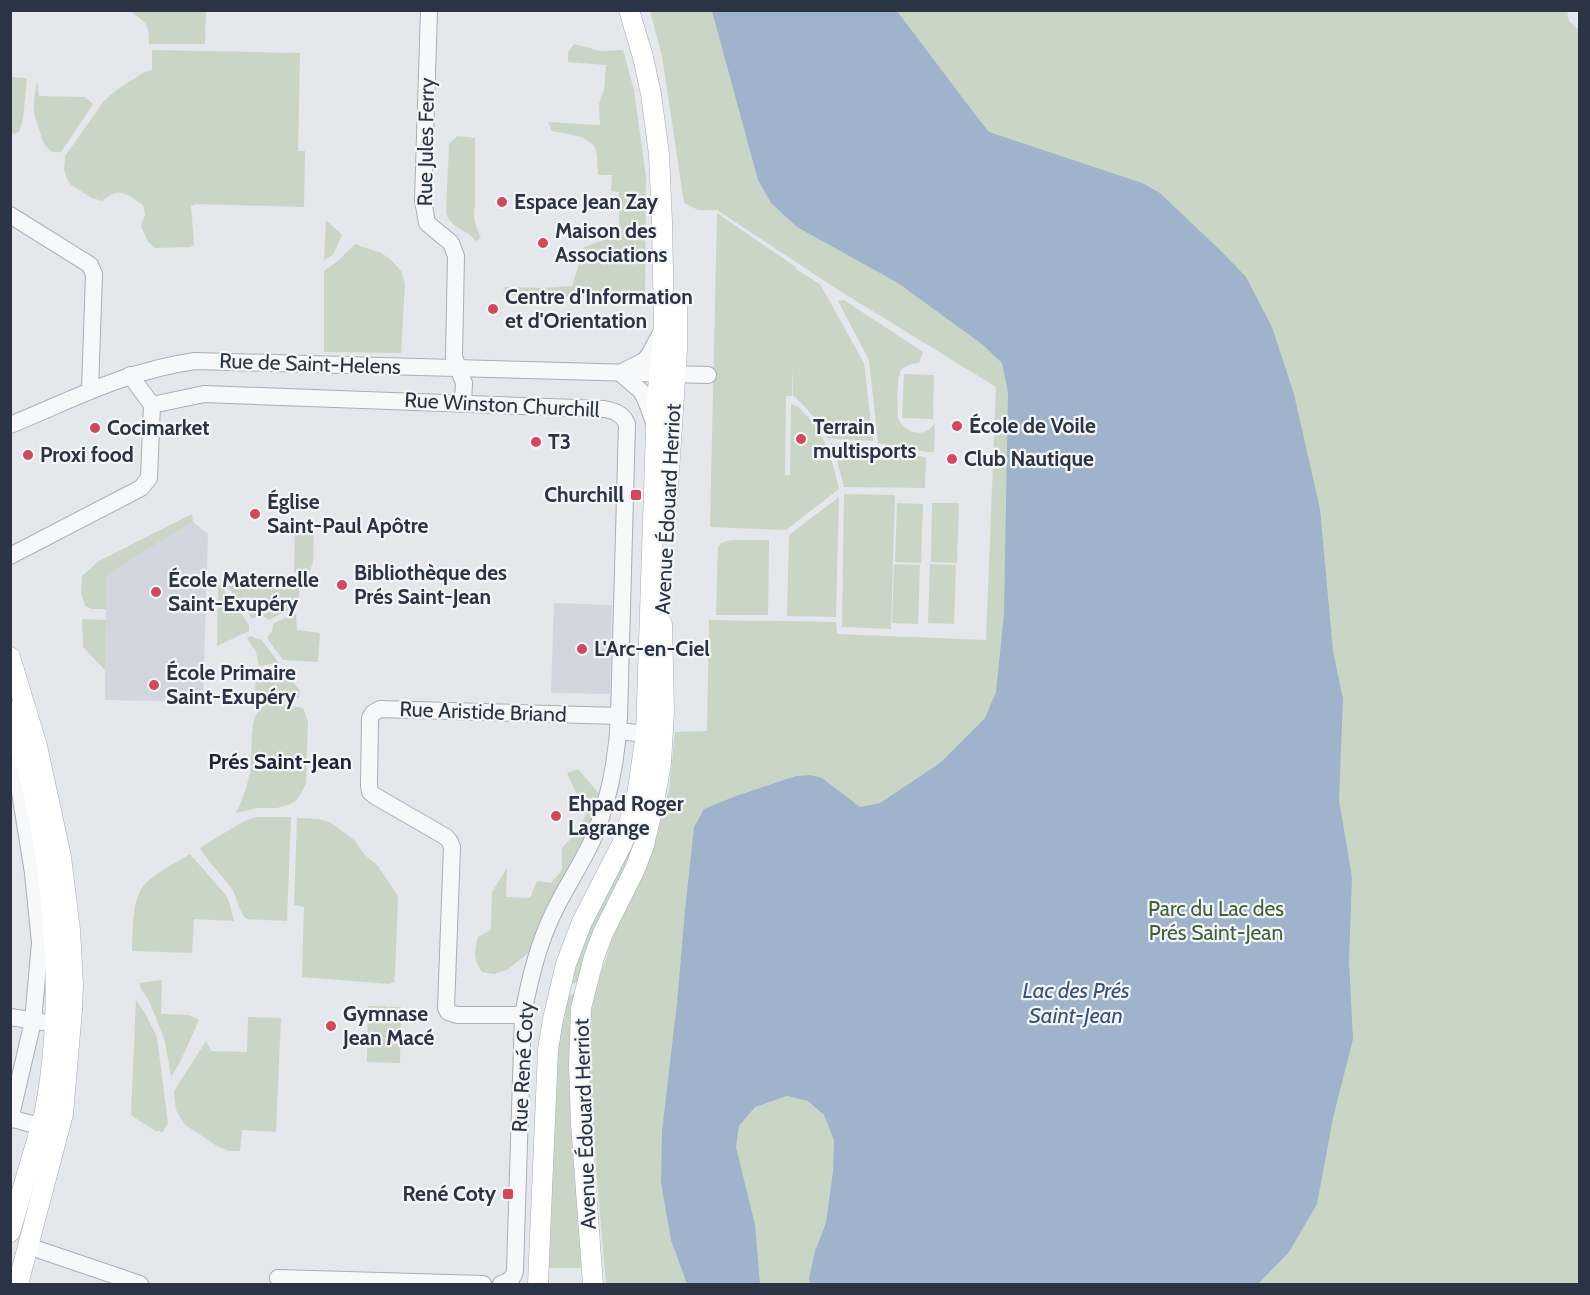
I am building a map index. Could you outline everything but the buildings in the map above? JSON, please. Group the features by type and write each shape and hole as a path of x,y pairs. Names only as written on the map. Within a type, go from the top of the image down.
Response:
{"main road":[{"name":"Avenue Édouard Herriot","path":"593,1284 581,1124 579,1065 581,1008 594,957 603,933 635,869 644,845 661,763 664,712 662,623 668,374 664,326 659,154 651,94 629,10"},
{"name":"Avenue Édouard Herriot","path":"538,1284 548,1050 553,1019 566,964 582,922 622,844 636,802 646,734 656,429 668,374 677,305 673,175 666,113 652,44 641,10"},
{"path":"10,657 37,746 61,857 70,930 73,998 63,1114 49,1126 10,1232"},
{"path":"10,711 34,794 50,898 56,975 55,1024 49,1091 49,1126 54,1147 18,1284"}],"street":[{"name":"Rue Jules Ferry","path":"429,10 424,213 427,223 451,243 454,249 456,269 454,357 464,383 463,403"},
{"path":"10,215 90,265 94,274 90,390"},
{"path":"620,373 644,361 664,326"},
{"name":"Rue de Saint-Helens","path":"10,425 130,375 171,364 195,361 708,375"},
{"name":"Avenue Édouard Herriot","path":"620,373 641,391 656,429"},
{"path":"10,556 141,488 149,478 152,405 130,375"},
{"name":"Rue Winston Churchill","path":"152,405 204,394 604,408 624,417 627,424 619,723"},
{"name":"Rue Aristide Briand","path":"523,1015 458,1015 448,1012 446,1008 452,847 446,837 370,792 370,718 381,709 619,723"},
{"path":"619,723 646,734"},
{"name":"Rue René Coty","path":"501,1284 509,1282 515,1271 523,1015 527,991 550,919 592,841 602,814 613,775 619,723"},
{"path":"10,759 19,786 33,873 40,943 33,1021 11,1119 49,1126"},
{"path":"10,1017 55,1024"},
{"path":"28,1246 102,1278 140,1284"},
{"path":"278,1278 418,1284 483,1284"}],"shaded area":[{"name":"École Maternelle Saint-Exupéry","path":"193,522 208,534 203,702 105,700 106,575"},
{"name":"L'Arc-en-Ciel","path":"554,603 612,605 610,694 551,693"}],"green space":[{"path":"130,11 206,11 205,44 149,44 146,24"},
{"name":"Parc du Lac des Prés Saint-Jean","path":"650,11 1567,11 1569,21 1580,31 1579,1281 1574,1284 606,1284 589,1087 588,1021 594,994 616,928 658,831 669,789 675,732 707,731 709,620 836,622 837,634 986,640 996,387 835,288 717,210 698,210 684,203 662,56"},
{"path":"574,44 601,51 623,50 634,90 646,177 645,298 503,295 505,287 572,286 584,247 609,238 610,233 619,233 619,192 611,191 612,175 598,175 597,153 593,145 583,138 552,131 548,122 600,125 599,104 604,89 606,65 568,62 568,52"},
{"path":"152,50 300,53 298,151 305,151 304,207 196,204 191,206 194,244 190,247 155,248 148,242 141,226 145,214 143,205 123,193 108,196 102,201 92,198 71,185 64,169 65,156 104,101 144,72 152,70"},
{"path":"11,77 27,78 23,119 19,132 13,134 10,132"},
{"path":"37,82 39,96 85,97 93,104 61,152 51,151 41,136 34,114"},
{"path":"457,136 475,138 474,214 481,238 476,241 455,226 446,213 449,144"},
{"path":"717,213 820,284 864,363 873,441 827,438 808,410 793,395 793,369 792,396 786,396 785,475 790,475 791,404 801,410 819,431 831,459 839,489 786,530 710,527"},
{"path":"326,220 342,235 333,255 324,260"},
{"path":"355,244 381,253 401,271 405,284 401,353 324,352 324,271"},
{"path":"844,300 923,352 919,363 905,367 899,374 898,418 905,428 915,433 926,431 935,423 934,452 878,443 869,360 838,301"},
{"path":"904,374 934,375 933,419 902,418"},
{"path":"830,444 864,446 864,455 870,458 871,448 878,450 878,460 889,460 889,451 904,452 905,460 910,453 926,458 925,488 844,487"},
{"path":"844,494 895,495 891,629 842,627"},
{"path":"839,497 836,617 787,616 789,535"},
{"path":"897,503 923,504 921,563 895,562"},
{"path":"932,503 959,503 957,563 931,562"},
{"path":"192,514 193,522 106,575 106,609 92,609 85,606 81,593 82,576 99,561"},
{"path":"295,529 314,529 313,562 310,571 294,572"},
{"path":"732,540 769,540 768,615 716,615 718,547 721,543"},
{"path":"894,564 920,565 918,624 892,623"},
{"path":"930,564 956,565 954,624 928,623"},
{"path":"228,577 299,579 299,603 269,620 263,616 252,619 226,584"},
{"path":"218,585 249,625 249,631 217,646"},
{"path":"296,614 297,630 320,633 318,662 283,660 267,638 272,631 273,624"},
{"path":"82,619 106,620 105,670 83,647"},
{"path":"251,636 261,639 279,663 259,666 256,652 247,638"},
{"path":"256,673 287,674 300,691 299,697 255,697"},
{"path":"268,703 303,708 308,721 306,783 296,801 285,806 257,808 236,813 250,773 255,719 259,710"},
{"path":"578,769 601,796 573,865 528,953 507,970 494,974 482,972 475,952 478,937 491,930 492,892 507,868 506,897 530,898 537,881 551,883 562,870 562,848 575,834 586,815 567,773"},
{"path":"645,791 641,839 585,981 568,986 569,966"},
{"path":"256,817 291,817 287,921 246,919 232,889 200,848 242,822"},
{"path":"297,818 320,819 331,823 354,840 365,855 378,866 398,896 394,982 389,984 302,977 304,907 294,905"},
{"path":"190,854 224,893 229,901 234,921 194,919 192,953 132,951 135,906 141,889 156,875"},
{"path":"162,980 161,1014 189,1015 199,1020 171,1077 165,1041 139,983"},
{"path":"577,989 577,1160 581,1268 546,1268 555,1052 562,996 572,995"},
{"path":"136,1000 157,1037 168,1123 162,1133 131,1114"},
{"path":"368,1006 401,1007 400,1063 367,1062"},
{"path":"248,1017 281,1018 276,1132 242,1130 240,1151 229,1151 217,1146 184,1124 176,1110 174,1092 206,1041 211,1051 247,1052"}],"water":[{"name":"Lac des Prés Saint-Jean","path":"712,11 897,11 989,132 1142,183 1160,193 1246,277 1272,327 1294,394 1320,509 1333,651 1343,699 1339,800 1352,877 1349,961 1353,1039 1333,1118 1317,1204 1289,1252 1258,1284 810,1284 809,1278 815,1251 826,1223 833,1171 834,1140 824,1115 808,1101 787,1096 755,1107 739,1126 736,1147 755,1225 760,1284 687,1284 671,1240 661,1183 662,1131 694,827 704,809 796,776 810,775 822,778 860,807 880,803 940,763 985,718 996,692 1004,613 1008,392 1002,363 983,345 898,283 797,227 771,203 758,180"}],"place":[{"name":"Espace Jean Zay","path":"502,202"},
{"name":"Maison des Associations","path":"543,243"},
{"name":"Centre d'Information et d'Orientation","path":"493,309"},
{"name":"École de Voile","path":"957,426"},
{"name":"Cocimarket","path":"95,428"},
{"name":"Terrain multisports","path":"801,439"},
{"name":"T3","path":"536,442"},
{"name":"Proxi food","path":"28,455"},
{"name":"Club Nautique","path":"952,459"},
{"name":"Churchill","path":"636,495"},
{"name":"Église Saint-Paul Apôtre","path":"255,514"},
{"name":"Bibliothèque des Prés Saint-Jean","path":"342,585"},
{"name":"École Maternelle Saint-Exupéry","path":"156,592"},
{"name":"L'Arc-en-Ciel","path":"582,649"},
{"name":"École Primaire Saint-Exupéry","path":"154,685"},
{"name":"Ehpad Roger Lagrange","path":"556,816"},
{"name":"Gymnase Jean Macé","path":"331,1026"},
{"name":"René Coty","path":"508,1194"}],"district":[{"name":"Prés Saint-Jean","path":"280,761"}]}
